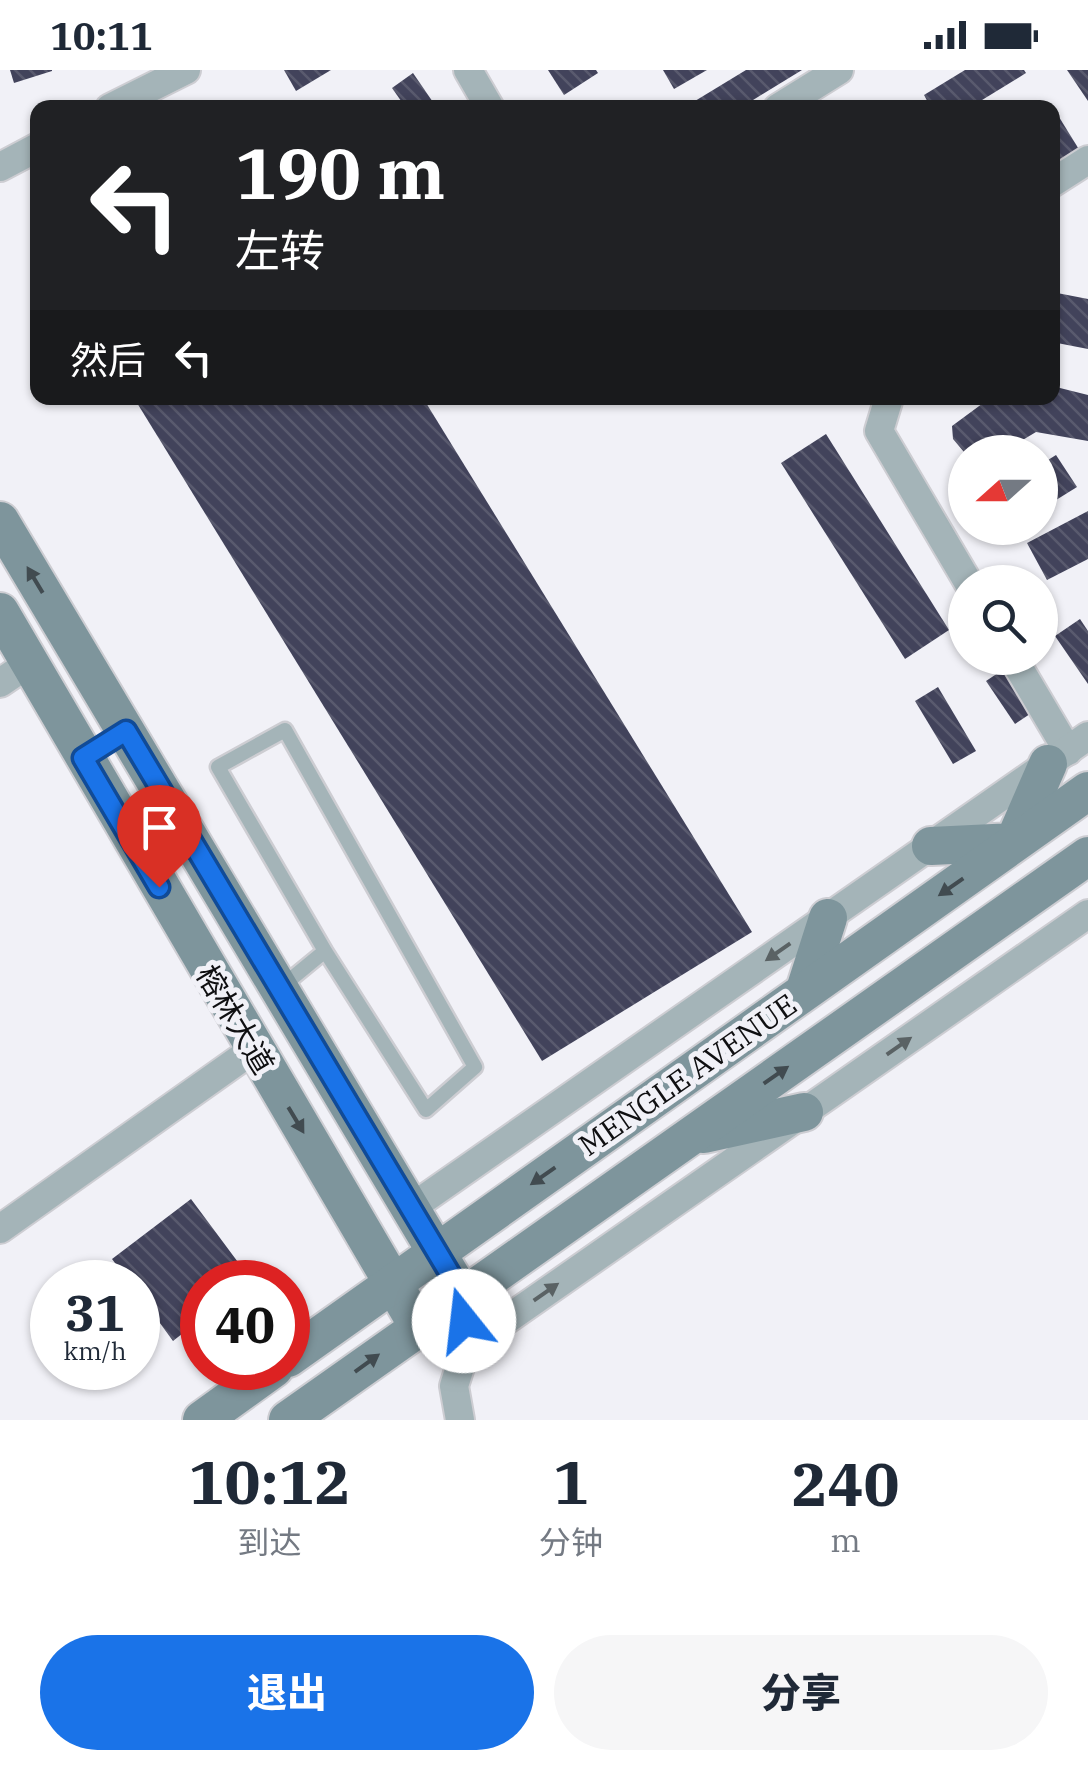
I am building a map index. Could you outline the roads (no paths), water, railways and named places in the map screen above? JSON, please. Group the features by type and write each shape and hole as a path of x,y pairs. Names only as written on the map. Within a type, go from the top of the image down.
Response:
{"main road":[{"path":"0,521 462,1294 466,1348 418,1326"},
{"name":"榕林大道","path":"0,612 14,673 83,758 418,1326"},
{"path":"14,673 70,638"},
{"path":"83,758 126,731"},
{"path":"931,846 1014,842 1068,750"},
{"name":"MENGLE AVENUE","path":"310,1342 1088,790"},
{"name":"MENGLE AVENUE","path":"288,1420 1088,856"},
{"path":"805,990 828,918"},
{"path":"687,1138 804,1112"},
{"path":"202,1420 244,1390"}],"street":[{"path":"126,100 186,70"},
{"path":"468,70 485,100"},
{"path":"791,100 839,70"},
{"path":"0,168 30,151"},
{"path":"1060,178 1088,160"},
{"path":"887,405 879,431 958,565"},
{"path":"411,1208 1068,750 1022,675"},
{"path":"460,1420 454,1386 466,1348 1088,914"},
{"path":"0,1230 254,1049"}],"lane":[{"path":"284,730 474,1068 426,1110 324,951 218,767 284,730"},
{"path":"279,988 324,951"}]}
